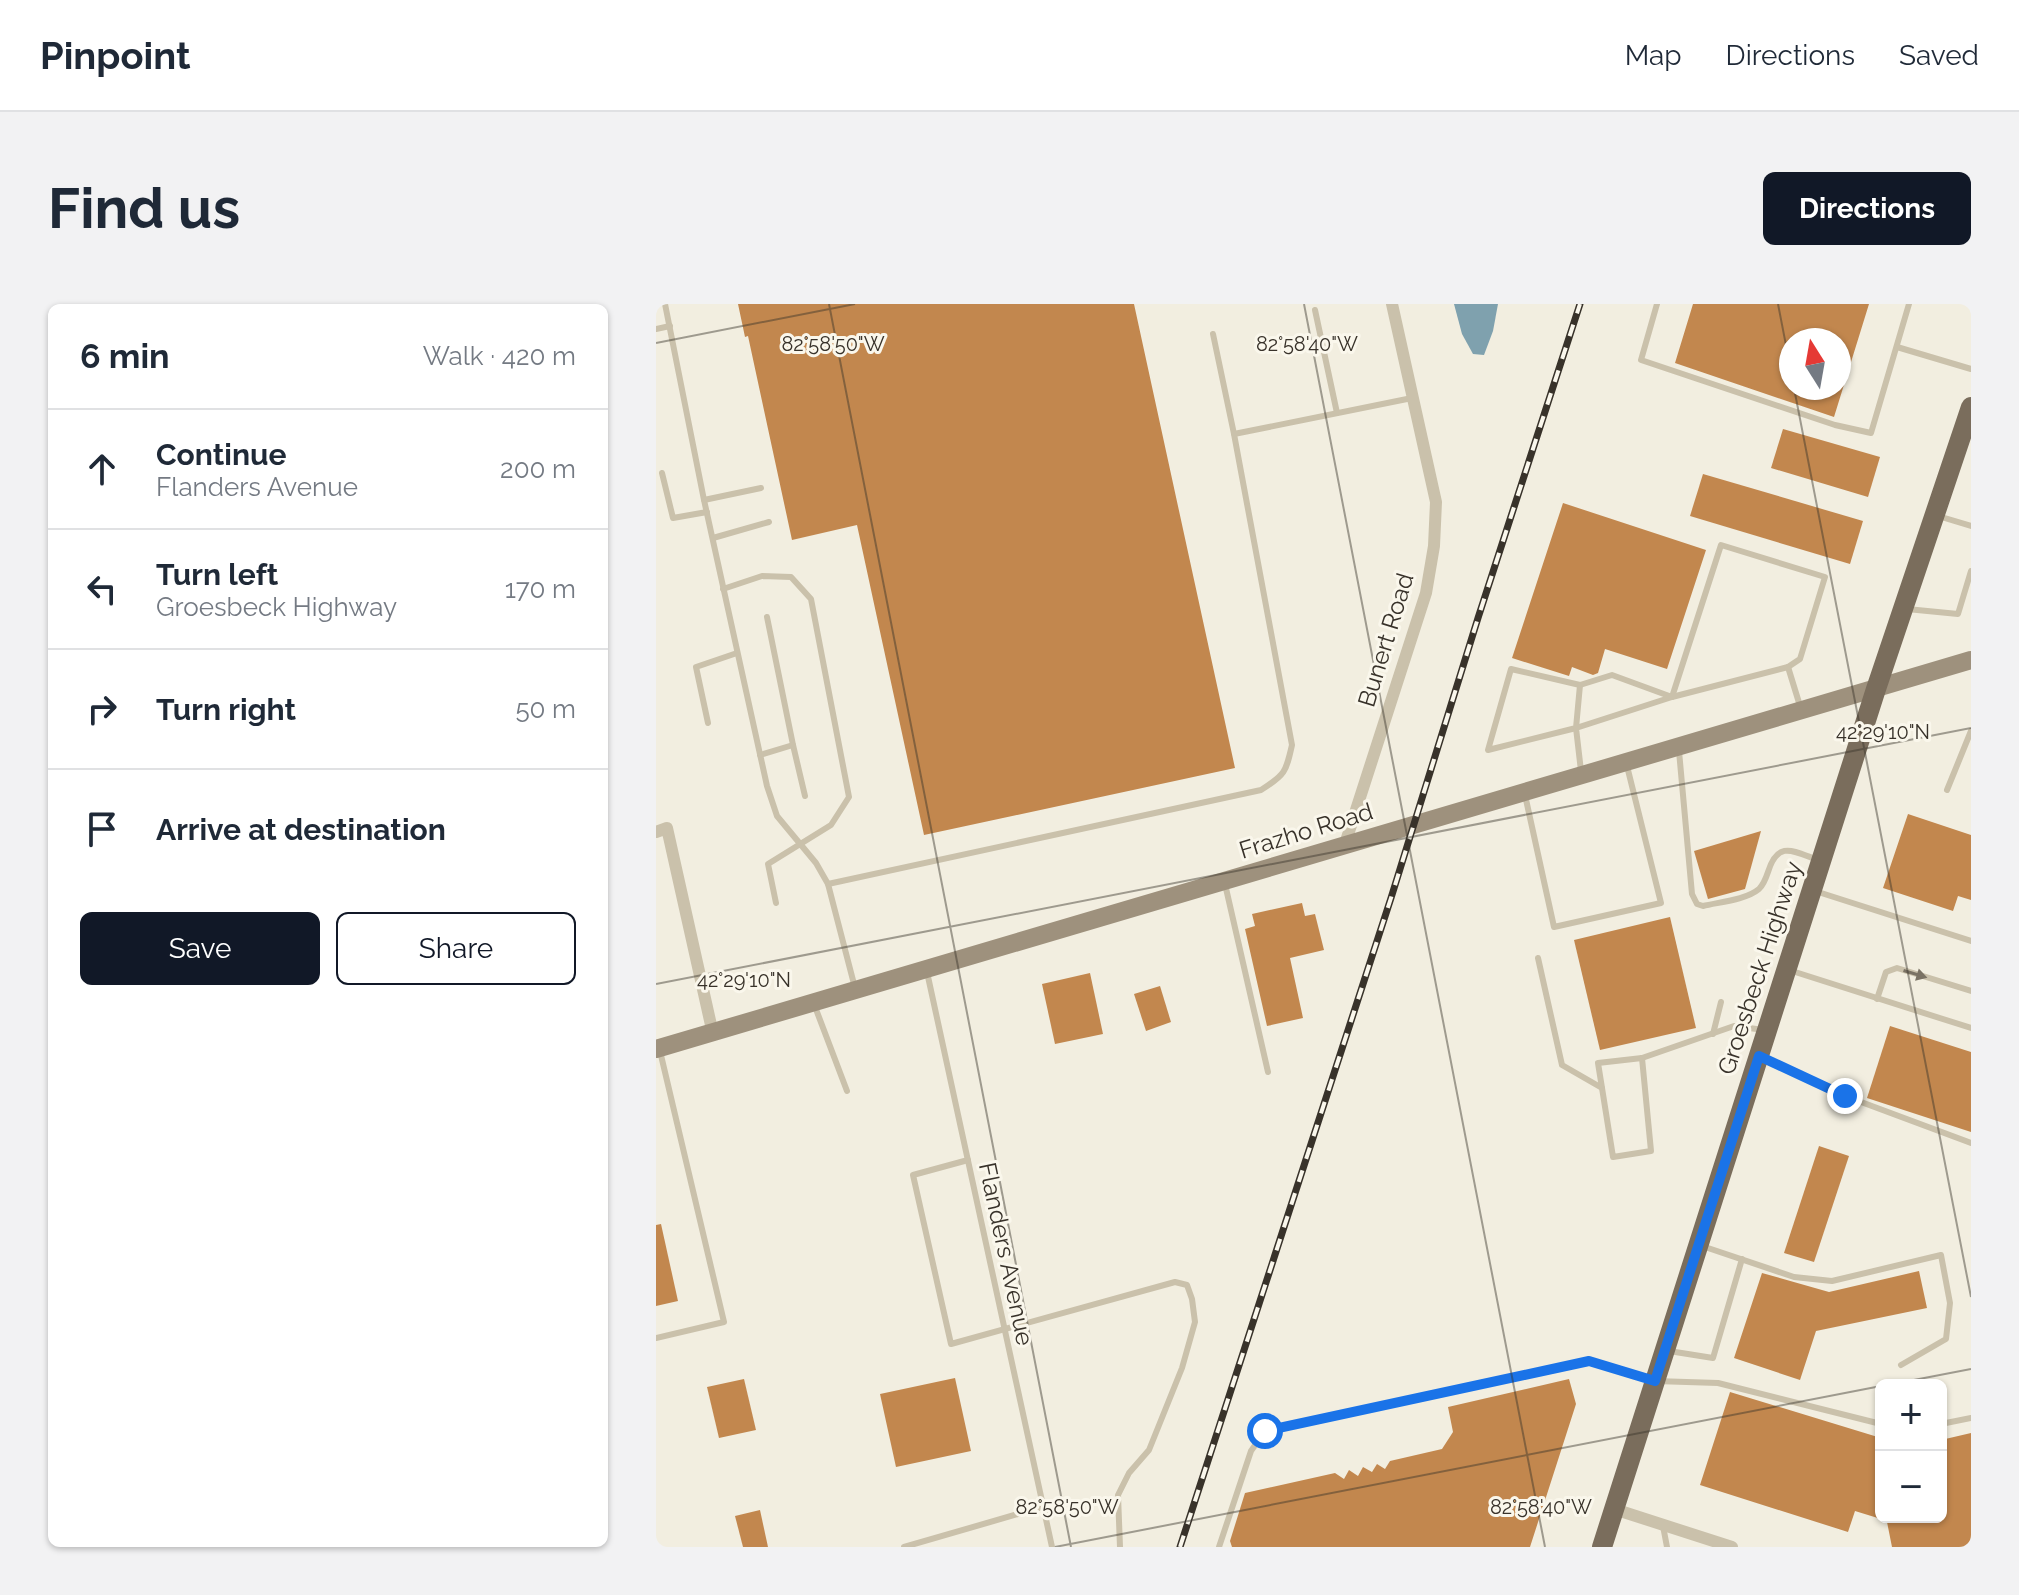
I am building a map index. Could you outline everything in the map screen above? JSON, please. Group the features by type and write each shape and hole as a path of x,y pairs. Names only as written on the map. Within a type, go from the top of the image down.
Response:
{"main road":[{"name":"Groesbeck Highway","path":"1602,1547 1876,689 1970,414"}],"street":[{"name":"Bunert Road","path":"1345,844 1426,593 1432,564 1436,502 1392,304"},
{"name":"Frazho Road","path":"658,1048 1971,660"},
{"path":"662,830 713,1034"},
{"path":"1614,1509 1732,1547"}],"lane":[{"path":"665,304 704,500 767,786 777,816 816,863 828,884 856,991"},
{"path":"1657,304 1641,360 1835,425 1871,433 1909,304"},
{"path":"1315,310 1337,413"},
{"path":"656,329 670,326"},
{"path":"828,884 1261,790 1284,774 1292,745 1213,334"},
{"path":"1897,347 1971,369"},
{"path":"1234,434 1413,398"},
{"path":"662,473 673,518 707,512"},
{"path":"704,500 761,488"},
{"path":"1935,514 1971,526"},
{"path":"713,538 769,522"},
{"path":"1721,545 1825,577 1800,659 1788,667 1488,750 1511,669 1580,685 1612,675 1672,697 1721,545"},
{"path":"1903,608 1958,614 1971,571"},
{"path":"723,589 762,576 791,577 811,599 849,797 831,825 768,864 776,903"},
{"path":"767,617 805,796"},
{"path":"708,723 696,667 737,653"},
{"path":"1788,667 1802,711"},
{"path":"1580,685 1576,728 1581,774"},
{"path":"1947,790 1971,731"},
{"path":"760,755 793,745"},
{"path":"1679,746 1692,894 1697,904 1703,906 1760,888 1772,857 1781,851 1788,850 1821,861"},
{"path":"1525,792 1554,927 1661,903 1626,762"},
{"path":"1224,881 1268,1072"},
{"path":"1812,890 1971,941"},
{"path":"1538,958 1562,1065 1602,1088"},
{"path":"1877,999 1886,972 1897,968 1971,991"},
{"name":"Flanders Avenue","path":"926,969 1052,1547"},
{"path":"1787,969 1970,1026"},
{"path":"1713,1034 1721,1002"},
{"path":"814,1004 847,1091"},
{"path":"1642,1058 1651,1151 1613,1157 1598,1063 1642,1058 1734,1026 1767,1031"},
{"path":"656,1338 724,1322 658,1048"},
{"path":"1759,1056 1845,1096 1971,1143"},
{"path":"968,1160 913,1175 951,1344 1175,1282 1187,1285 1195,1322 1182,1368 1149,1450 1129,1473 1118,1495 1120,1547"},
{"path":"1699,1245 1794,1277 1832,1281 1941,1255 1950,1303 1946,1339 1901,1365"},
{"path":"1665,1350 1713,1358 1742,1259"},
{"path":"1219,1547 1251,1451 1265,1431 1589,1361 1655,1381 1718,1383 1875,1422"},
{"path":"1947,1423 1971,1418"},
{"path":"904,1547 1042,1507"},
{"path":"1663,1526 1667,1547"}],"water":[{"path":"1454,304 1498,304 1484,355 1473,354 1462,334"}],"building":[{"path":"738,304 1134,304 1235,768 924,835 857,525 792,540 748,336 745,337"},
{"path":"1693,304 1869,304 1851,362 1851,328 1779,328 1779,398 1675,363"},
{"path":"1784,400 1839,400 1834,417"},
{"path":"1783,429 1880,457 1868,497 1771,468"},
{"path":"1703,474 1863,521 1850,564 1690,516"},
{"path":"1563,503 1706,550 1667,669 1605,649 1598,673 1593,675 1572,667 1569,676 1512,658"},
{"path":"1908,814 1971,835 1971,900 1958,896 1953,911 1883,888"},
{"path":"1761,831 1745,889 1708,899 1694,851"},
{"path":"1302,903 1305,916 1315,914 1324,950 1290,958 1303,1018 1267,1026 1245,929 1255,926 1252,914"},
{"path":"1670,917 1696,1028 1600,1050 1574,940"},
{"path":"1090,973 1103,1034 1055,1044 1042,984"},
{"path":"1160,986 1171,1022 1146,1031 1134,994"},
{"path":"1890,1026 1971,1052 1971,1132 1867,1098"},
{"path":"1819,1146 1849,1156 1814,1262 1784,1253"},
{"path":"661,1224 678,1301 656,1306 656,1225"},
{"path":"1919,1271 1927,1308 1816,1331 1800,1380 1734,1358 1762,1273 1829,1292"},
{"path":"955,1378 971,1451 896,1467 880,1394"},
{"path":"744,1379 756,1430 719,1438 707,1387"},
{"path":"1569,1379 1576,1404 1530,1547 1232,1547 1230,1541 1245,1493 1335,1473 1344,1479 1349,1470 1358,1476 1363,1467 1372,1472 1377,1464 1385,1469 1390,1461 1442,1449 1453,1432 1448,1407"},
{"path":"1730,1392 1875,1436 1875,1517 1855,1511 1848,1532 1700,1485"},
{"path":"1971,1433 1971,1547 1892,1547 1887,1523 1947,1523 1947,1439"},
{"path":"760,1510 768,1547 743,1547 735,1516"}],"railway":[{"path":"1180,1547 1580,304"}],"route":[{"path":"1265,1431 1589,1361 1655,1381 1759,1056 1845,1096"}]}
